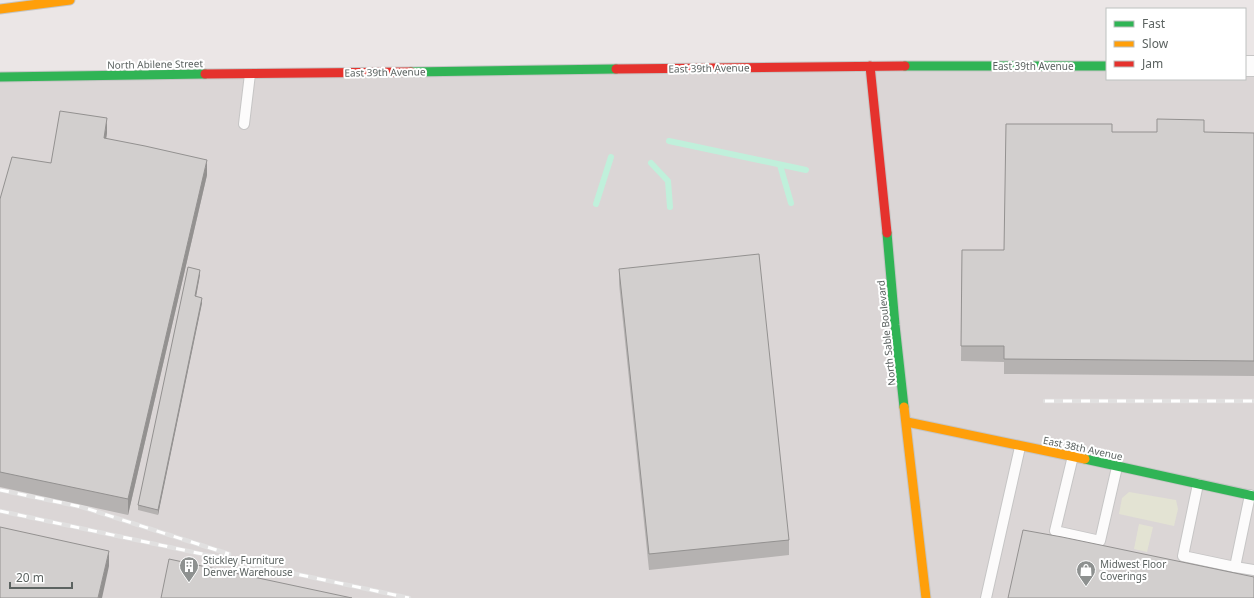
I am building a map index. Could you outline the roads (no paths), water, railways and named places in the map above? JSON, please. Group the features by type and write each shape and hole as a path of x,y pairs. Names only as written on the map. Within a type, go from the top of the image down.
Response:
{"main road":[{"path":"0,9 70,0"},
{"name":"East 39th Avenue","path":"311,73 870,66 1106,66"},
{"name":"North Sable Boulevard","path":"870,66 895,325 926,598"},
{"name":"North Abilene Street","path":"0,77 311,73"},
{"name":"East 38th Avenue","path":"907,422 1252,495"}],"lane":[{"path":"244,124 250,74"},
{"path":"986,598 1020,446"},
{"path":"1073,456 1055,531 1100,541 1117,467"},
{"path":"1198,484 1183,556 1254,570"},
{"path":"1235,566 1252,495"}],"waterway":[{"path":"669,141 806,170"},
{"path":"596,204 611,157"},
{"path":"651,163 668,181 670,207"},
{"path":"780,165 791,203"}],"railway":[{"path":"1045,401 1254,401"},
{"path":"0,490 82,507 229,554"},
{"path":"0,511 409,598"}],"place":[{"name":"Stickley Furniture Denver Warehouse","path":"189,583"},
{"name":"Midwest Floor Coverings","path":"1086,587"}]}
